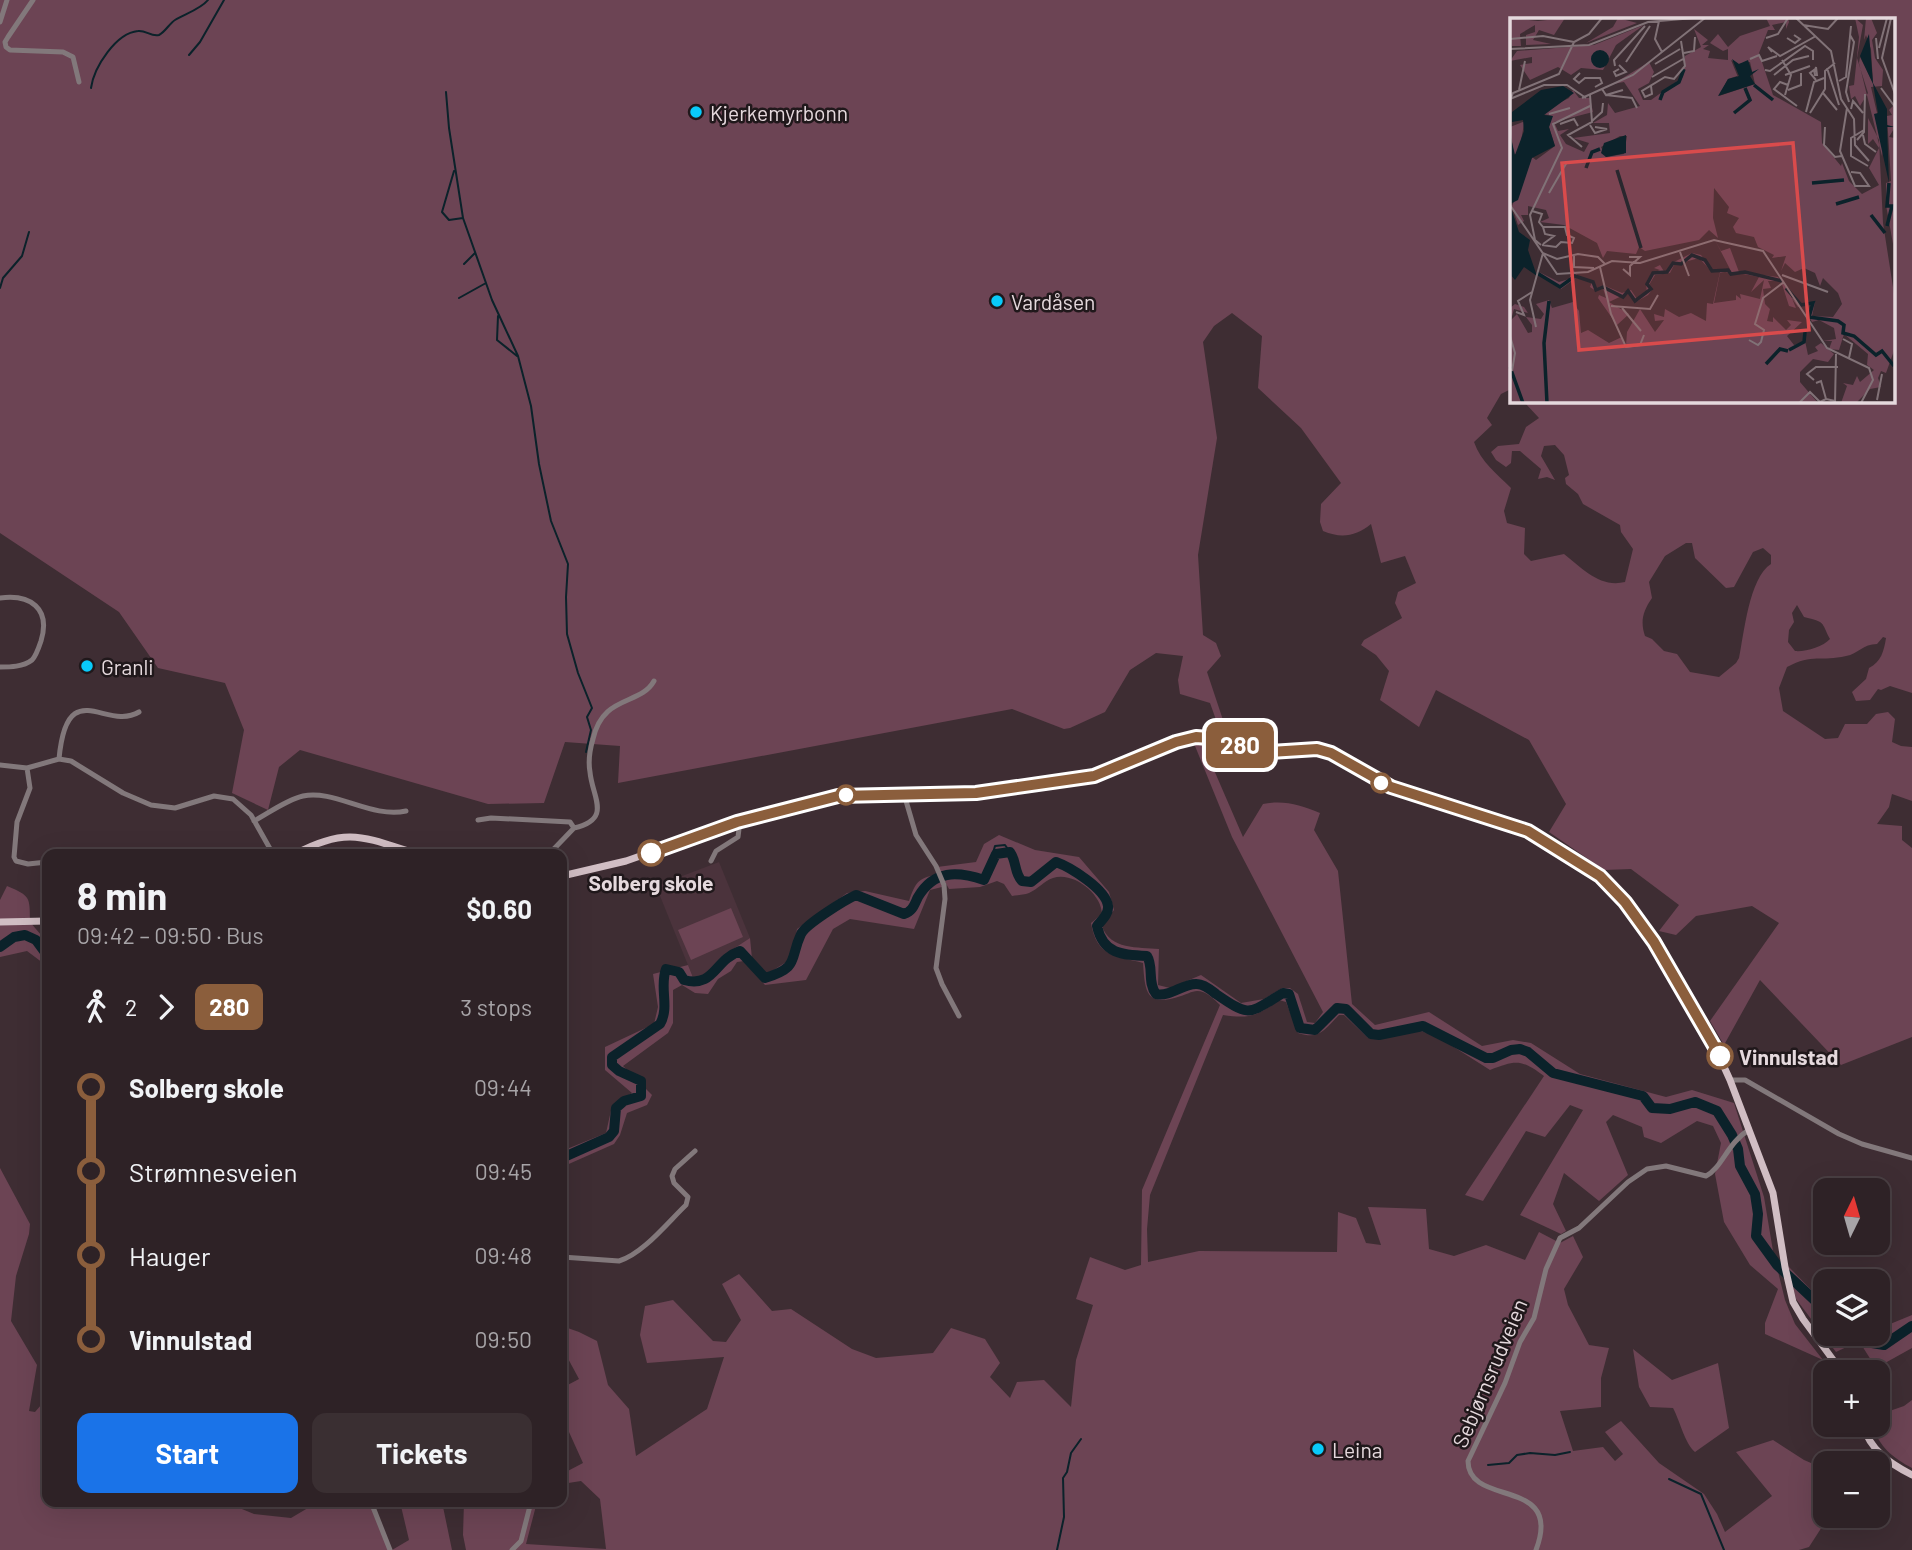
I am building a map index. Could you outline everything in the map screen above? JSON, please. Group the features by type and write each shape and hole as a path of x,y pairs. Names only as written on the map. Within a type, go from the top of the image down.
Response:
{"main road":[{"path":"567,875 639,857 737,822 838,796 976,793 1082,779 1106,772 1176,742 1196,737 1222,739 1270,752 1310,748 1323,750 1391,787 1528,831 1600,876 1625,902 1654,942 1711,1038 1773,1193 1782,1254 1797,1311 1833,1360"},
{"path":"305,849 325,839 348,836 398,849"},
{"path":"0,922 42,921"},
{"path":"1867,1437 1880,1455 1912,1475"}],"street":[{"path":"0,22 6,0"},
{"path":"33,0 5,42 6,47 10,50 63,52 72,57 79,82"},
{"path":"0,598 15,596 30,600 42,614 44,622 40,644 33,660 23,665 0,667"},
{"path":"554,849 574,828 594,818 599,809 589,758 596,727 607,712 647,690 654,681"},
{"path":"59,759 66,729 75,713 89,710 126,717 139,712"},
{"path":"0,765 27,768 59,759 79,764 122,793 152,806 176,808 204,798 223,796 243,806 270,849"},
{"path":"27,768 30,788 17,822 14,857 16,861 28,864 42,863"},
{"path":"904,794 916,835 942,877 945,899 936,968 959,1016"},
{"path":"254,821 290,802 311,795 386,813 407,811"},
{"path":"478,820 565,820 570,821 574,828"},
{"path":"711,861 716,851 738,837 740,830 737,822"},
{"path":"1730,1080 1745,1080 1839,1134 1862,1144 1912,1158"},
{"name":"Sebjørnsrudveien","path":"1536,1550 1542,1532 1538,1512 1517,1495 1477,1481 1470,1474 1468,1461 1490,1417 1520,1342 1534,1318 1541,1282 1560,1238 1579,1228 1638,1174 1666,1166 1706,1176 1714,1170 1732,1143 1749,1130"},
{"path":"567,1257 619,1261 638,1251 686,1205 688,1196 674,1183 671,1176 695,1151"},
{"path":"373,1507 390,1550"},
{"path":"512,1550 521,1541 530,1507"}],"shaded area":[{"path":"0,0 1912,0 1912,693 1890,686 1878,689 1870,700 1856,701 1852,692 1866,679 1869,668 1881,656 1886,638 1883,637 1877,644 1850,655 1804,660 1787,667 1779,688 1783,711 1825,739 1838,738 1845,724 1867,724 1876,714 1888,712 1895,719 1892,742 1912,747 1912,801 1892,794 1889,807 1877,824 1902,826 1902,840 1912,848 1912,1037 1841,1065 1760,980 1724,1045 1710,1021 1779,923 1752,906 1696,916 1676,935 1659,931 1679,905 1631,869 1604,870 1549,832 1566,804 1529,740 1436,690 1419,727 1380,700 1389,671 1376,655 1361,645 1364,640 1402,618 1395,603 1398,592 1416,583 1405,556 1381,563 1371,524 1348,535 1323,531 1320,522 1321,504 1341,483 1301,428 1258,388 1262,336 1232,313 1214,326 1203,342 1217,438 1198,555 1203,635 1216,643 1221,656 1207,672 1226,729 1219,728 1210,703 1180,694 1178,680 1183,656 1156,653 1130,670 1105,712 1070,728 1064,729 1012,709 618,783 620,746 565,742 544,803 488,804 300,750 279,767 268,810 232,793 244,730 225,683 158,668 119,612 0,533","holes":["1686,543 1692,543 1695,558 1726,588 1734,587 1753,552 1763,548 1771,555 1771,564 1757,581 1739,658 1719,677 1690,672 1677,654 1664,651 1645,636 1643,616 1652,598 1649,582 1665,556","1797,605 1804,617 1822,624 1830,639 1814,648 1795,651 1788,642 1789,630 1794,622 1792,613"]},
{"path":"1201,740 1243,837 1263,804 1292,804 1320,813 1314,830 1338,871 1352,1004 1375,1025 1429,1012 1482,1046 1513,1040 1531,1043 1580,1074 1666,1097 1692,1090 1734,1103 1764,1197 1785,1300 1795,1324 1823,1360 1765,1334 1765,1323 1778,1289 1750,1265 1724,1222 1715,1174 1721,1143 1713,1126 1697,1121 1661,1143 1644,1137 1642,1127 1613,1115 1606,1122 1628,1175 1599,1201 1564,1173 1553,1204 1566,1231 1561,1234 1520,1215 1583,1110 1570,1105 1545,1137 1526,1131 1483,1201 1465,1195 1544,1076 1530,1066 1518,1063 1490,1070 1435,1035 1416,1030 1378,1039 1368,1038 1344,1015 1339,1015 1317,1034 1298,1033 1286,1002 1279,1000 1253,1015 1223,1015 1150,1195 1148,1262 1199,1251 1337,1252 1338,1212 1356,1218 1366,1243 1381,1245 1368,1207 1426,1209 1429,1249 1454,1256 1486,1245 1525,1260 1539,1232 1560,1243 1573,1236 1583,1257 1564,1289 1568,1305 1589,1345 1609,1348 1601,1378 1601,1407 1560,1411 1573,1451 1603,1447 1615,1461 1623,1454 1605,1432 1621,1421 1659,1463 1704,1494 1725,1532 1772,1496 1736,1452 1773,1440 1813,1464 1813,1528 1821,1528 1809,1547 1799,1550 466,1550 463,1535 464,1507 536,1507 526,1544 606,1549 600,1499 581,1481 567,1483 567,1471 583,1463 567,1431 567,1385 579,1379 567,1357 567,1328 597,1341 608,1385 629,1409 636,1456 707,1409 724,1357 647,1363 640,1335 645,1306 673,1300 713,1341 726,1342 741,1320 722,1284 739,1274 772,1311 791,1309 852,1349 876,1358 933,1353 951,1328 985,1339 1000,1363 990,1377 1010,1398 1017,1382 1044,1380 1071,1407 1076,1360 1093,1305 1076,1299 1090,1257 1125,1270 1141,1265 1142,1190 1220,1005 1200,991 1161,1000 1150,995 1145,982 1143,963 1108,953 1098,942 1091,923 1102,914 1101,906 1092,892 1077,881 1053,878 1029,893 1012,896 1004,884 997,881 980,887 949,889 937,867 976,862 984,844 999,835 1035,850 1079,857 1109,892 1114,910 1102,926 1106,934 1126,946 1159,949 1158,985 1170,988 1201,975 1241,1003 1264,999 1282,988 1290,988 1298,994 1307,1022 1315,1023 1323,1012 1232,837 1193,741"},
{"name":"Solberg skole","path":"719,862 750,938 727,953 706,981 694,980 656,886"},
{"path":"940,874 946,886 930,890 914,929 850,919 833,929 806,980 765,985 744,961 737,962 731,971 718,979 708,994 695,993 682,985 673,990 673,1023 668,1033 623,1066 652,1095 647,1105 627,1113 614,1144 567,1165 567,1149 606,1133 612,1106 632,1093 605,1070 605,1047 654,1024 658,1007 653,974 688,965 694,980 706,981 727,953 750,938 752,959 767,974 791,959 797,929 847,893 865,891 909,901 919,882"},
{"path":"7,886 27,898 30,922 42,936 42,962 27,951 0,957 0,900"},
{"path":"731,908 743,937 691,960 678,930"},
{"path":"0,1168 30,1224 16,1276 11,1321 37,1365 29,1411 35,1412 42,1404 42,1507 237,1507 254,1514 291,1518 310,1507 372,1507 390,1550 0,1550"},
{"path":"1788,1266 1813,1292 1813,1322 1796,1299"},
{"path":"1912,1315 1912,1348 1890,1360 1871,1360 1862,1346 1890,1346 1890,1324"},
{"path":"1831,1346 1849,1346 1836,1352"},
{"path":"1633,1349 1672,1380 1718,1363 1729,1428 1695,1452 1685,1438 1673,1408 1650,1407 1639,1387"},
{"path":"1912,1400 1912,1468 1887,1451 1878,1437 1890,1437 1890,1411"},
{"path":"401,1507 443,1507 452,1550 392,1550 409,1540"}],"waterway":[{"path":"91,88 101,61 114,44 138,31 159,35 175,20 208,0"},
{"path":"189,55 200,42 224,0"},
{"path":"446,92 463,218 492,300 518,356 531,406 551,521 568,564 567,634 592,708 587,717 591,730 586,752"},
{"path":"454,171 442,212 449,220 463,218"},
{"path":"0,288 3,278 22,256 29,232"},
{"path":"464,264 475,253"},
{"path":"459,298 486,283"},
{"path":"498,316 497,340 517,356"},
{"path":"994,859 995,846 1005,845 1010,852"},
{"path":"567,1156 609,1137 614,1131 616,1108 624,1101 641,1096 641,1081 619,1071 612,1065 612,1057 660,1024 664,1011 666,969 679,972 684,980 702,980 731,955 740,951 765,978 789,966 801,934 810,924 856,895 904,914 911,909 924,888 939,877 955,874 984,880 996,854 1010,852 1022,881 1031,882 1056,862 1094,886 1106,899 1108,906 1106,914 1097,926 1104,942 1115,951 1147,956 1156,994 1167,994 1192,984 1200,984 1243,1010 1256,1009 1283,993 1289,994 1300,1028 1315,1030 1337,1008 1346,1009 1371,1034 1379,1035 1423,1026 1486,1058 1520,1049 1528,1052 1553,1073 1643,1096 1652,1108 1670,1109 1695,1102 1717,1111 1732,1135 1738,1149 1740,1166 1755,1194 1758,1214 1756,1236 1777,1265 1813,1299"},
{"path":"0,947 14,937 25,935 36,940 42,948"},
{"path":"1890,1341 1912,1326"},
{"path":"1057,1550 1064,1517 1063,1478 1071,1453 1081,1439"},
{"path":"1488,1465 1509,1463 1517,1455 1555,1455 1570,1452"},
{"path":"1669,1479 1701,1494 1724,1550"}],"bus line":[{"name":"280","path":"651,853 737,822 826,798 861,794 976,793 1082,779 1106,772 1176,742 1196,737 1222,739 1270,752 1317,749 1331,753 1391,787 1528,831 1590,868 1611,885 1641,922 1720,1056"}],"place":[{"name":"Kjerkemyrbonn","path":"696,112"},
{"name":"Vardåsen","path":"997,301"},
{"name":"Granli","path":"87,666"},
{"name":"Solberg skole","path":"651,853"},
{"name":"Vinnulstad","path":"1720,1056"},
{"name":"Leina","path":"1318,1449"}]}
